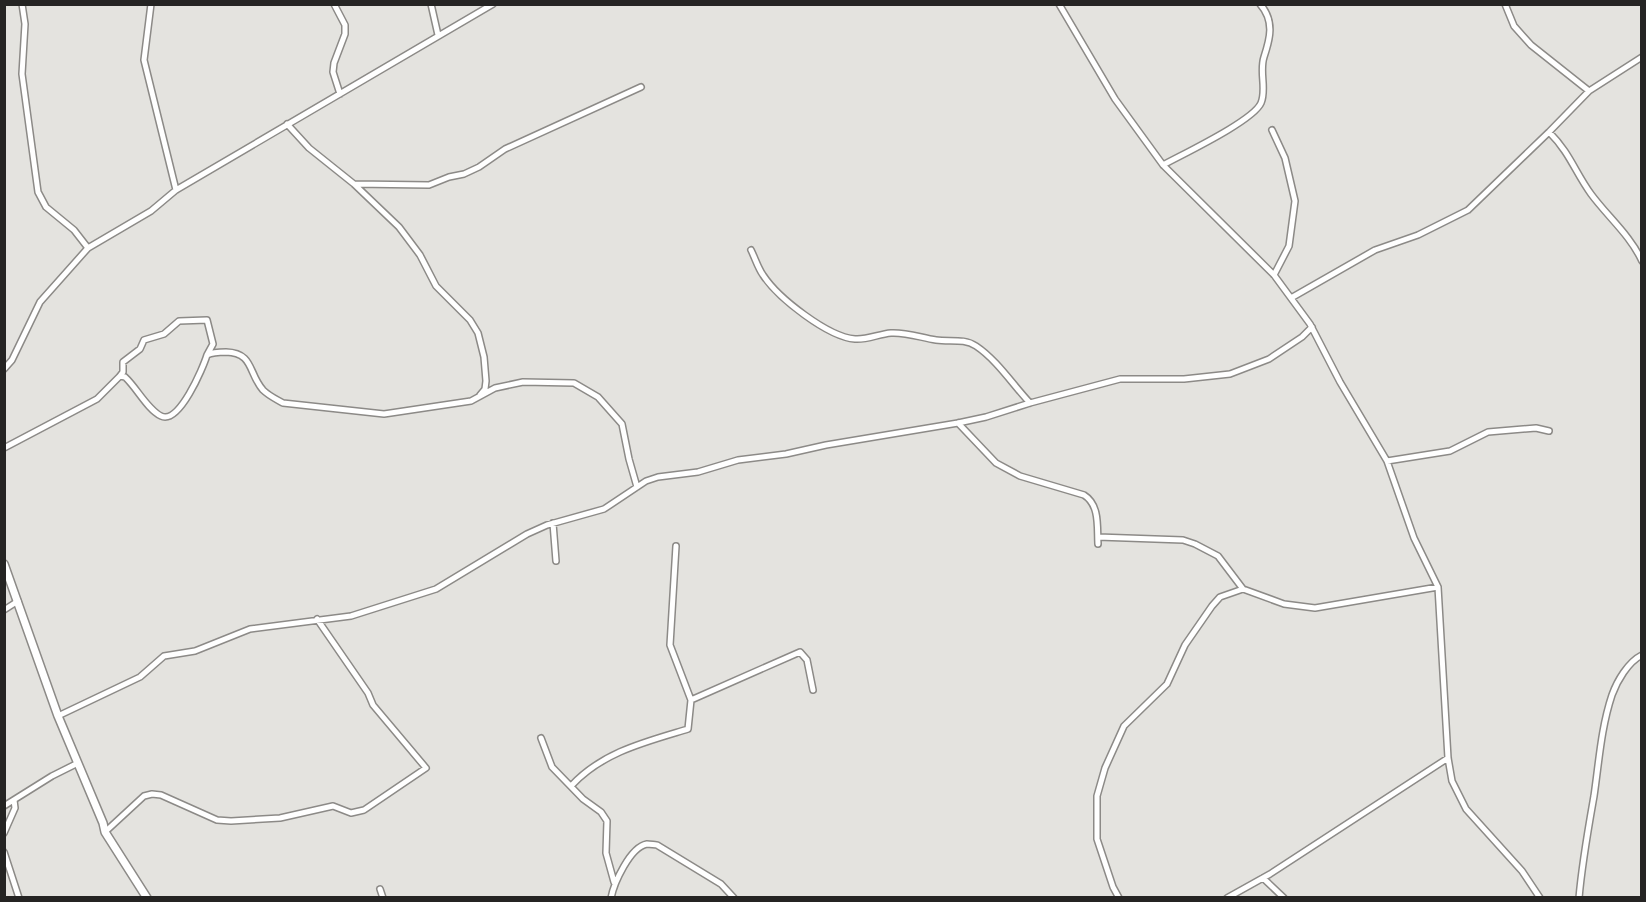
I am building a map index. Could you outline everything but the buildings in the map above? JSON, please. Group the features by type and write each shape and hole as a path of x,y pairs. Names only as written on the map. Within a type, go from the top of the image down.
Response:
{"street":[{"path":"22,4 25,24 22,74 38,192 46,207 74,230 88,248"},
{"path":"150,4 144,60 176,190"},
{"path":"334,4 345,26 345,34 333,72 340,94"},
{"path":"431,4 438,35"},
{"path":"4,369 12,360 40,302 88,248 151,211 176,190 438,35 479,15 493,4"},
{"path":"1059,4 1114,99 1163,165 1274,276 1312,327 1340,382 1387,461 1414,538 1438,587 1448,758 1452,781 1466,809 1522,871 1540,897"},
{"path":"1163,165 1220,134 1257,110 1262,100 1262,64 1271,34 1265,9 1260,4"},
{"path":"1504,4 1514,26 1531,45 1589,91"},
{"path":"1291,298 1375,250 1418,235 1468,210 1589,91 1641,57"},
{"path":"354,184 429,185 464,174 479,167 505,149 641,87"},
{"path":"286,124 309,148 354,184 412,242 436,286 470,320 482,344 486,381 485,389 480,397"},
{"path":"1272,130 1285,158 1295,201 1289,246 1274,276"},
{"path":"1549,132 1573,161 1589,191 1603,210 1639,250 1641,261"},
{"path":"751,250 763,275 772,286 797,309 824,327 856,340 892,333 938,340 964,341 976,346 991,360 1030,403"},
{"path":"207,320 213,344 207,355 194,385 184,401 170,416 160,416 123,377 123,362 140,349 144,340 164,334 179,321 207,320"},
{"path":"58,716 140,677 164,656 172,653 195,651 250,629 351,616 436,589 527,534 553,523 604,509 646,481 658,477 698,472 738,460 786,454 958,423 1120,379 1184,379 1230,374 1269,359 1302,337 1312,327"},
{"path":"207,355 218,352 241,354 264,390 273,398 296,405 336,407 384,414 471,401 495,388"},
{"path":"4,448 97,399 123,377"},
{"path":"485,389 523,382 560,381 574,383 598,397 622,424 637,487"},
{"path":"958,423 996,463 1004,468 1020,476 1084,495 1089,499 1095,509 1098,544"},
{"path":"1387,461 1450,451 1488,432 1536,428 1550,431"},
{"path":"553,523 556,561"},
{"path":"1098,537 1183,540 1218,556 1243,589 1284,604 1315,609 1438,587"},
{"path":"572,785 581,775 627,747 688,729 691,700 670,645 676,546"},
{"path":"4,564 58,716 105,832 147,897"},
{"path":"1119,897 1113,887 1097,839 1097,795 1105,768 1124,726 1167,684 1185,645 1212,606 1220,597 1243,589"},
{"path":"4,610 18,601"},
{"path":"105,832 144,796 152,794 161,795 217,820 280,818 333,806 351,813 364,810 426,768 373,705 368,693 317,619"},
{"path":"691,700 800,652 807,660 813,690"},
{"path":"1579,897 1582,858 1594,796 1601,740 1612,694 1632,660 1641,656"},
{"path":"541,738 552,767 572,785 583,799 601,812 607,821 606,853 615,882"},
{"path":"1227,897 1263,878 1448,758"},
{"path":"4,806 78,763"},
{"path":"4,833 15,808 14,800"},
{"path":"611,897 615,882 630,858 641,847 648,844 657,845 721,884 734,897"},
{"path":"4,852 19,897"},
{"path":"1263,878 1284,897"},
{"path":"380,889 383,897"}]}
